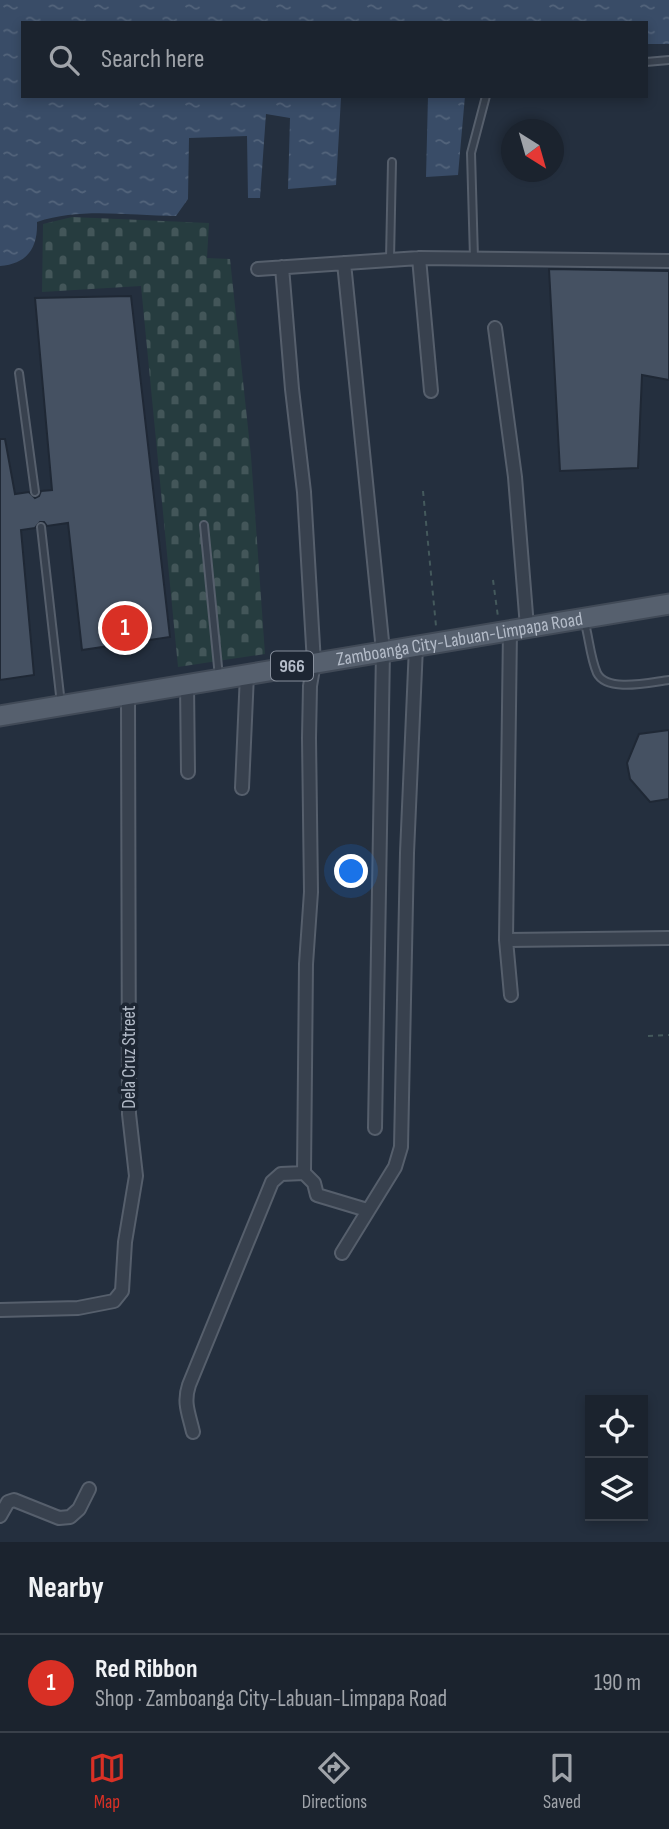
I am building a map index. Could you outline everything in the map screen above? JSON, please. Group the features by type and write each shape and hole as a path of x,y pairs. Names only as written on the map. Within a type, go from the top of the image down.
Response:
{"main road":[{"name":"Zamboanga City-Labuan-Limpapa Road","path":"0,716 669,604"}],"street":[{"path":"419,258 431,391"},
{"path":"258,269 419,258 669,261"},
{"path":"344,263 383,651 375,1128"},
{"path":"282,267 304,492 314,663 310,685 311,892 306,964 304,1173 314,1183 317,1195 368,1210"},
{"path":"495,328 515,477 506,940 511,995"},
{"path":"342,1253 395,1167 401,1147 407,853 416,646"},
{"path":"242,788 247,674"},
{"path":"187,684 188,772"},
{"name":"Dela Cruz Street","path":"0,1310 78,1308 114,1301 122,1291 125,1242 136,1177 129,1114 128,694"},
{"path":"506,940 669,938"},
{"path":"193,1432 186,1410 188,1385 272,1182 281,1174 304,1173"},
{"path":"0,1516 8,1502 14,1500 59,1518 70,1517 79,1509 89,1489"}],"lane":[{"path":"648,62 669,60"},
{"path":"474,258 471,153 485,98"},
{"path":"390,259 392,162"},
{"path":"19,373 35,492"},
{"path":"204,525 219,679"},
{"path":"41,527 61,705"},
{"path":"584,618 598,674 606,681 618,686 669,680"}],"path":[{"path":"423,491 437,642"},
{"path":"493,580 513,630"},
{"path":"648,1037 669,1035"}],"green space":[{"path":"72,217 209,223 207,258 230,259 251,456 265,654 178,667 141,286 42,292 43,224"}],"water":[{"path":"0,0 669,0 669,44 648,44 648,21 21,21 21,98 341,98 336,185 288,189 290,118 266,114 260,198 248,198 247,136 189,138 188,199 176,216 106,213 54,217 37,222 33,247 24,258 0,266"},
{"path":"428,98 465,98 458,175 426,177"}],"building":[{"path":"549,269 669,271 669,380 642,375 638,468 560,471"},
{"path":"131,296 170,637 82,650 68,523 47,526 40,522 35,528 21,530 34,675 0,680 0,439 5,439 15,494 29,492 35,498 41,491 52,490 35,298"},
{"path":"669,730 669,799 650,802 630,779 627,763 639,734"}],"place":[{"name":"Red Ribbon","path":"125,628"}]}
